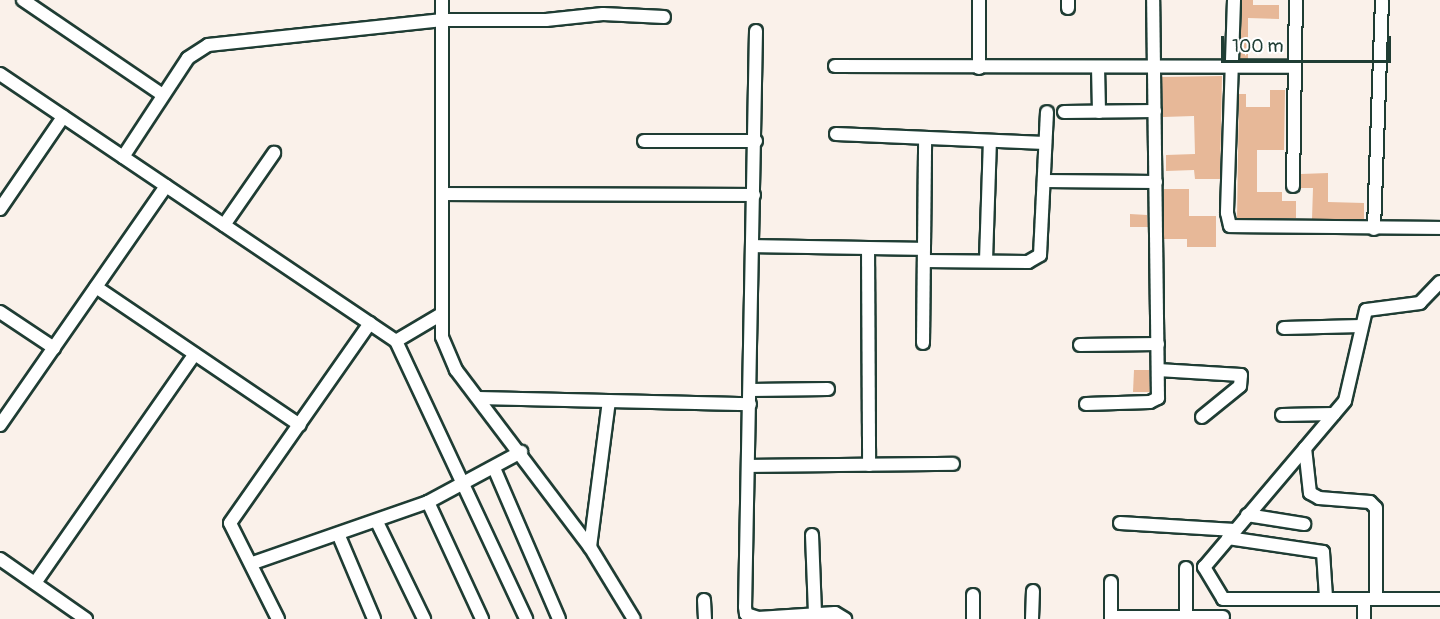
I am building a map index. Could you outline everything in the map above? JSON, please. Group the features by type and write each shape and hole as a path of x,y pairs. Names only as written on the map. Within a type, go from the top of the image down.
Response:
{"street":[{"path":"23,0 163,95"},
{"path":"442,0 440,315 447,354 590,547 633,619"},
{"path":"979,0 979,68"},
{"path":"1086,404 1155,400 1158,344 1153,0"},
{"path":"1234,0 1227,213 1230,226 1440,228"},
{"path":"1293,186 1296,0"},
{"path":"1374,229 1382,0"},
{"path":"123,157 188,58 208,45 442,20 546,20 603,14 664,17"},
{"path":"756,31 756,141 746,614 758,618 840,614 845,619"},
{"path":"836,66 1295,67"},
{"path":"1098,67 1100,112"},
{"path":"0,74 396,341 526,619"},
{"path":"1064,112 1155,111"},
{"path":"753,246 868,248 924,255 1028,261 1040,255 1047,112"},
{"path":"0,209 63,117"},
{"path":"836,134 990,142 1045,142"},
{"path":"923,343 925,138"},
{"path":"644,141 756,141"},
{"path":"986,260 990,142"},
{"path":"224,225 273,153"},
{"path":"1044,181 1156,182"},
{"path":"0,425 166,186"},
{"path":"442,194 754,195"},
{"path":"868,248 869,465"},
{"path":"1111,582 1111,618 1223,618 1223,599 1204,567 1334,414 1348,393 1366,310 1420,303 1440,282"},
{"path":"96,287 300,425"},
{"path":"0,312 54,348"},
{"path":"396,341 440,315"},
{"path":"278,619 253,563 235,538 230,523 370,323"},
{"path":"1284,328 1361,326"},
{"path":"1080,345 1158,344"},
{"path":"35,583 195,354"},
{"path":"1158,370 1242,375 1240,386 1202,417"},
{"path":"750,390 828,389"},
{"path":"478,398 750,404"},
{"path":"590,547 609,401"},
{"path":"1282,415 1334,414"},
{"path":"1305,448 1310,493 1319,498 1370,502 1376,508 1370,599 1364,619"},
{"path":"253,563 339,536 428,502 464,486 521,452"},
{"path":"748,466 953,464"},
{"path":"494,468 559,619"},
{"path":"428,502 482,619"},
{"path":"1247,515 1304,524"},
{"path":"377,522 424,619"},
{"path":"1119,523 1232,534 1323,552 1326,597"},
{"path":"812,535 815,614"},
{"path":"339,536 374,619"},
{"path":"0,559 86,619"},
{"path":"1186,568 1186,617"},
{"path":"1032,619 1033,591"},
{"path":"973,595 973,619"},
{"path":"1223,599 1326,597 1440,599"},
{"path":"704,600 705,619"}],"building":[{"path":"1242,0 1253,0 1253,5 1279,5 1279,19 1248,18 1248,59 1240,59"},
{"path":"1222,76 1220,179 1195,179 1194,170 1166,171 1166,155 1195,154 1194,116 1163,117 1162,77"},
{"path":"1270,90 1285,90 1284,150 1257,150 1257,192 1282,192 1282,201 1296,201 1296,218 1237,218 1239,94 1246,94 1246,107 1270,107"},
{"path":"1328,173 1328,202 1364,203 1364,219 1312,219 1313,188 1301,188 1301,174"},
{"path":"1164,189 1189,189 1189,216 1216,216 1216,247 1187,247 1187,239 1164,239"},
{"path":"1130,214 1147,215 1148,227 1130,227"},
{"path":"1134,370 1149,370 1150,392 1133,392"}]}
